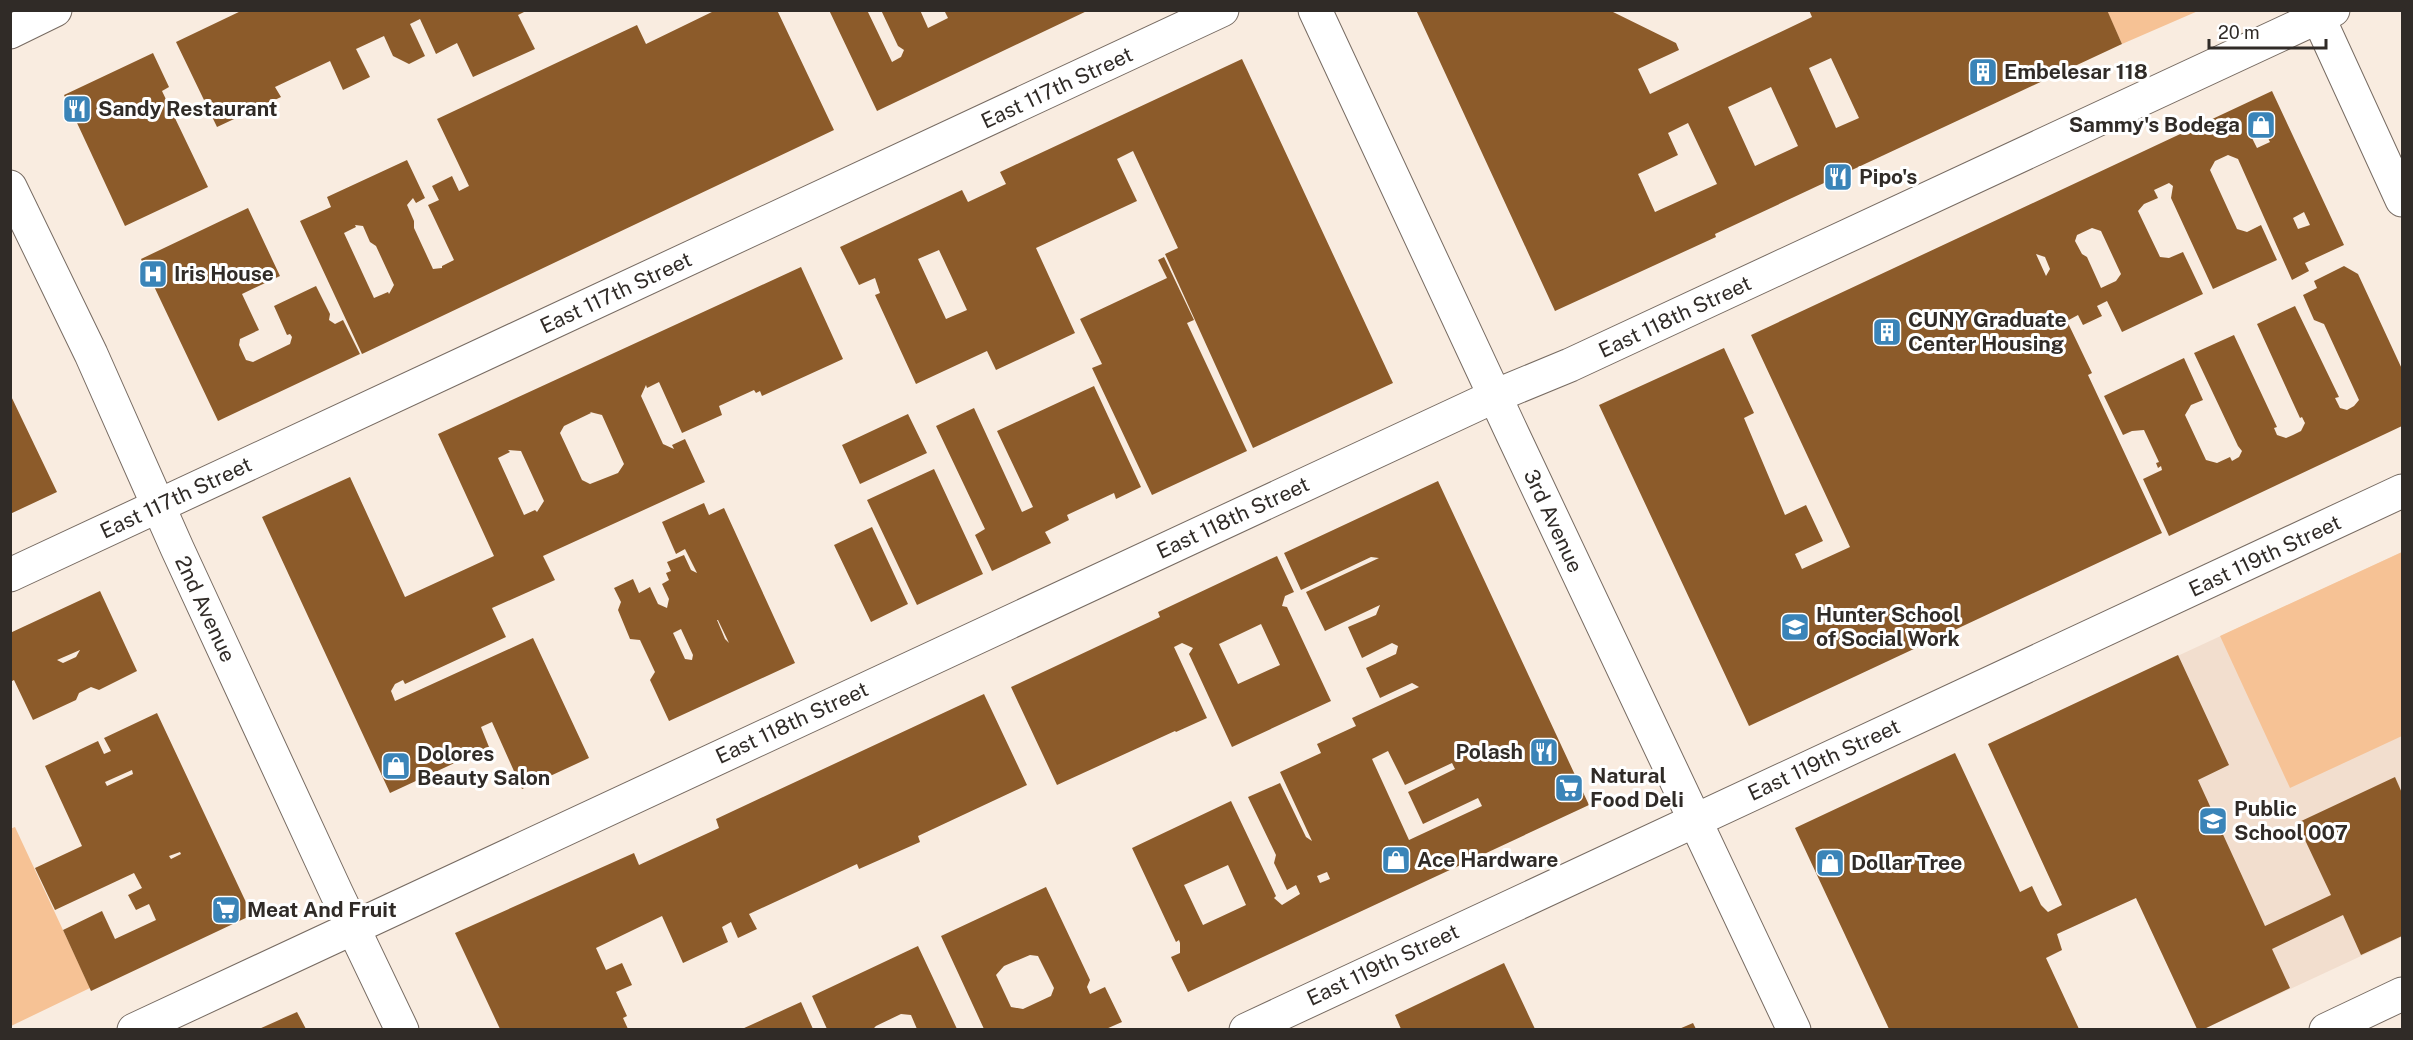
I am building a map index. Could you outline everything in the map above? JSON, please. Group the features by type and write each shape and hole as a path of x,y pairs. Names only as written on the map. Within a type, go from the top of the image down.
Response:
{"street":[{"path":"10,32 55,10"},
{"name":"East 117th Street","path":"10,575 1222,10"},
{"name":"3rd Avenue","path":"1316,10 1495,396 1794,1029"},
{"path":"2322,13 2403,200"},
{"name":"East 118th Street","path":"134,1029 1495,396 1570,365 2322,13"},
{"name":"2nd Avenue","path":"10,187 91,354 158,506 402,1029"},
{"name":"East 119th Street","path":"1246,1029 2403,492"},
{"path":"2326,1029 2403,994"}],"shaded area":[{"path":"2107,11 2198,11 2122,44"},
{"name":"Public School 007","path":"2402,552 2402,937 2204,1029 2197,1029 2136,898 2057,934 2048,912 2062,905 1988,744"},
{"path":"2402,552 2402,736 2290,788 2220,636"},
{"path":"15,827 90,988 11,1026 10,829"}],"building":[{"path":"243,10 528,10 518,15 535,49 473,77 457,43 436,54 420,19 410,24 425,56 409,64 393,56 384,36 356,49 370,77 343,90 330,61 275,87 281,97 217,127 176,42"},
{"path":"716,10 777,10 834,130 362,354 300,221 331,207 327,197 407,160 425,198 416,203 413,198 407,205 414,221 414,228 433,269 442,268 454,260 428,205 439,200 432,186 452,176 459,191 469,186 437,119 637,25 646,44","holes":["355,225 363,226 370,242 376,246 394,285 389,294 388,292 374,298 344,233 356,227"]},
{"path":"829,10 867,10 892,62 901,57 904,50 898,46 881,10 920,10 928,28 948,18 944,10 1089,10 877,111"},
{"path":"1416,10 1609,10 1676,43 1679,50 1638,69 1650,94 1812,17 1809,10 2107,10 2122,44 1555,311","holes":["1831,58 1859,118 1836,128 1809,68","1771,87 1798,146 1755,166 1728,107","1688,123 1717,184 1655,212 1638,174 1678,155 1668,133"]},
{"path":"153,53 169,87 162,91 208,187 125,226 64,95"},
{"path":"1242,59 1393,383 1253,448 1165,254 1178,248 1133,151 1117,159 1137,201 1036,248 1075,333 996,370 987,351 916,384 875,295 880,293 875,278 859,285 840,247 962,190 968,202 1006,184 1000,172","holes":["939,250 967,310 946,319 918,259"]},
{"path":"2272,91 2344,245 2305,263 2309,271 2292,280 2238,159 2228,155 2215,161 2210,170 2237,229 2247,232 2261,225 2277,260 2213,289 2171,198 2173,186 2169,183 2154,190 2158,198 2144,204 2138,211 2160,257 2169,258 2183,252 2203,294 2122,332 2107,301 2097,306 2102,316 2083,325 2078,315 2067,321 2092,373 2088,375 2162,533 1749,726 1599,405 1724,348 1754,413 1744,418 1785,515 1806,505 1823,541 1795,554 1802,569 1850,547 1751,335","holes":["2265,132 2270,142 2257,148 2252,138","2304,212 2310,225 2298,229 2293,218","2092,228 2101,231 2121,274 2116,281 2101,288 2087,257 2082,254 2075,241 2077,235","2036,254 2045,257 2050,269 2046,276"]},
{"path":"248,208 280,276 242,294 259,330 240,339 239,345 246,360 253,362 290,344 292,337 290,334 287,335 274,306 316,286 330,314 329,320 335,324 343,320 360,354 218,421 141,259"},
{"path":"1164,257 1194,320 1187,323 1247,451 1152,495 1092,368 1102,364 1080,319 1167,278 1158,260"},
{"path":"2344,266 2358,274 2402,369 2402,426 2169,536 2143,479 2162,470 2161,466 2158,468 2156,463 2159,462 2144,430 2132,431 2123,435 2104,396 2184,358 2203,400 2191,405 2185,415 2206,460 2217,463 2230,457 2232,461 2239,457 2242,451 2194,353 2234,335 2277,427 2274,428 2277,435 2286,438 2293,435 2301,431 2305,423 2302,417 2300,418 2257,324 2295,306 2339,397 2335,398 2340,408 2347,410 2359,400 2324,324 2314,320 2303,295 2317,288 2314,281"},
{"path":"801,267 843,359 762,396 760,391 756,393 754,390 719,406 722,415 682,433 659,382 647,388 646,385 641,396 663,444 674,449 672,445 685,439 705,482 543,556 555,580 492,608 506,637 405,684 403,680 395,684 391,691 395,701 533,638 589,758 522,789 492,722 481,727 489,747 390,793 262,517 350,477 405,597 494,556 438,434","holes":["590,412 602,415 624,464 618,473 590,484 582,480 560,433 564,426","508,450 521,451 544,501 537,512 535,510 524,515 498,458 510,452"]},
{"path":"1094,386 1141,487 1116,499 1114,493 1067,515 1069,520 1045,532 1051,543 992,571 975,535 985,529 936,426 974,408 1022,512 1033,507 997,431"},
{"path":"10,394 57,492 10,514"},
{"path":"908,414 927,453 860,484 842,445"},
{"path":"934,469 983,574 917,605 867,500"},
{"path":"1438,481 1589,805 1188,992 1171,957 1180,953 1179,940 1176,942 1132,848 1231,801 1276,896 1274,898 1282,905 1300,894 1296,885 1287,890 1274,863 1276,855 1248,797 1280,783 1306,837 1312,841 1280,772 1321,753 1317,744 1356,726 1352,718 1419,687 1412,683 1380,698 1366,668 1396,654 1398,646 1392,643 1362,658 1348,627 1376,615 1380,605 1325,631 1306,592 1379,558 1371,557 1301,590 1284,553","holes":["1388,751 1405,785 1452,763 1455,769 1408,792 1423,824 1478,798 1482,806 1409,840 1372,759","1228,865 1246,905 1203,925 1184,885","1327,872 1330,879 1320,883 1317,876"]},
{"path":"704,503 709,515 724,508 795,663 669,721 650,680 655,672 640,640 630,639 618,610 621,602 614,588 633,579 639,593 650,587 658,604 667,608 669,599 662,584 669,580 666,573 671,571 667,562 684,555 691,570 697,573 685,549 676,554 662,522","holes":["718,620 729,643 725,639","681,629 693,655 692,660 685,659 673,633"]},
{"path":"872,527 908,604 871,622 834,545"},
{"path":"1277,556 1294,592 1285,596 1282,606 1287,607 1331,701 1232,747 1189,654 1193,648 1182,643 1174,647 1207,718 1057,785 1011,687 1160,617 1158,612","holes":["1261,624 1280,665 1238,684 1219,644"]},
{"path":"100,591 137,671 99,690 91,687 79,693 76,700 33,720 14,680 10,682 10,633","holes":["80,650 76,657 63,663 57,660"]},
{"path":"2178,655 2229,765 2198,780 2265,926 2331,895 2297,823 2395,777 2402,793 2402,936 2361,955 2343,915 2272,949 2290,988 2204,1029 2197,1029 2136,898 2057,934 2062,950 2046,958 2079,1029 1889,1029 1795,828 1955,753 2020,892 2032,886 2041,905 2048,912 2062,905 1988,744"},
{"path":"984,694 1027,785 918,836 920,842 859,869 857,864 749,914 757,929 738,938 731,922 722,927 728,942 683,963 662,916 596,948 606,970 622,963 632,985 616,992 627,1016 623,1018 628,1029 500,1029 455,933 634,853 639,865 719,828 716,819"},
{"path":"157,713 252,915 91,991 63,930 102,911 115,939 156,920 149,904 136,910 128,895 142,888 134,873 55,910 35,868 82,846 45,766 98,741 104,754 111,751 104,738","holes":["132,770 133,774 107,786 105,782","180,852 181,854 171,859 169,856"]},
{"path":"1046,887 1090,980 1087,987 1090,994 1105,987 1122,1022 1106,1029 984,1029 941,936","holes":["1030,955 1038,956 1054,988 1051,996 1023,1009 1011,1007 996,975 1004,966"]},
{"path":"918,946 957,1029 917,1029 911,1015 901,1014 873,1029 827,1029 812,996"},
{"path":"1504,963 1535,1029 1401,1029 1395,1015"},
{"path":"801,1002 813,1029 742,1029"},
{"path":"297,1012 306,1029 259,1029"},
{"path":"1693,1023 1696,1029 1679,1029"}],"place":[{"name":"Embelesar 118","path":"1983,72"},
{"name":"Sandy Restaurant","path":"77,109"},
{"name":"Sammy's Bodega","path":"2261,125"},
{"name":"Pipo's","path":"1838,177"},
{"name":"Iris House","path":"153,274"},
{"name":"CUNY Graduate Center Housing","path":"1887,332"},
{"name":"Hunter School of Social Work","path":"1795,627"},
{"name":"Polash","path":"1544,752"},
{"name":"Dolores Beauty Salon","path":"396,766"},
{"name":"Natural Food Deli","path":"1569,788"},
{"name":"Public School 007","path":"2213,821"},
{"name":"Ace Hardware","path":"1396,860"},
{"name":"Dollar Tree","path":"1830,863"},
{"name":"Meat And Fruit","path":"226,910"}]}
